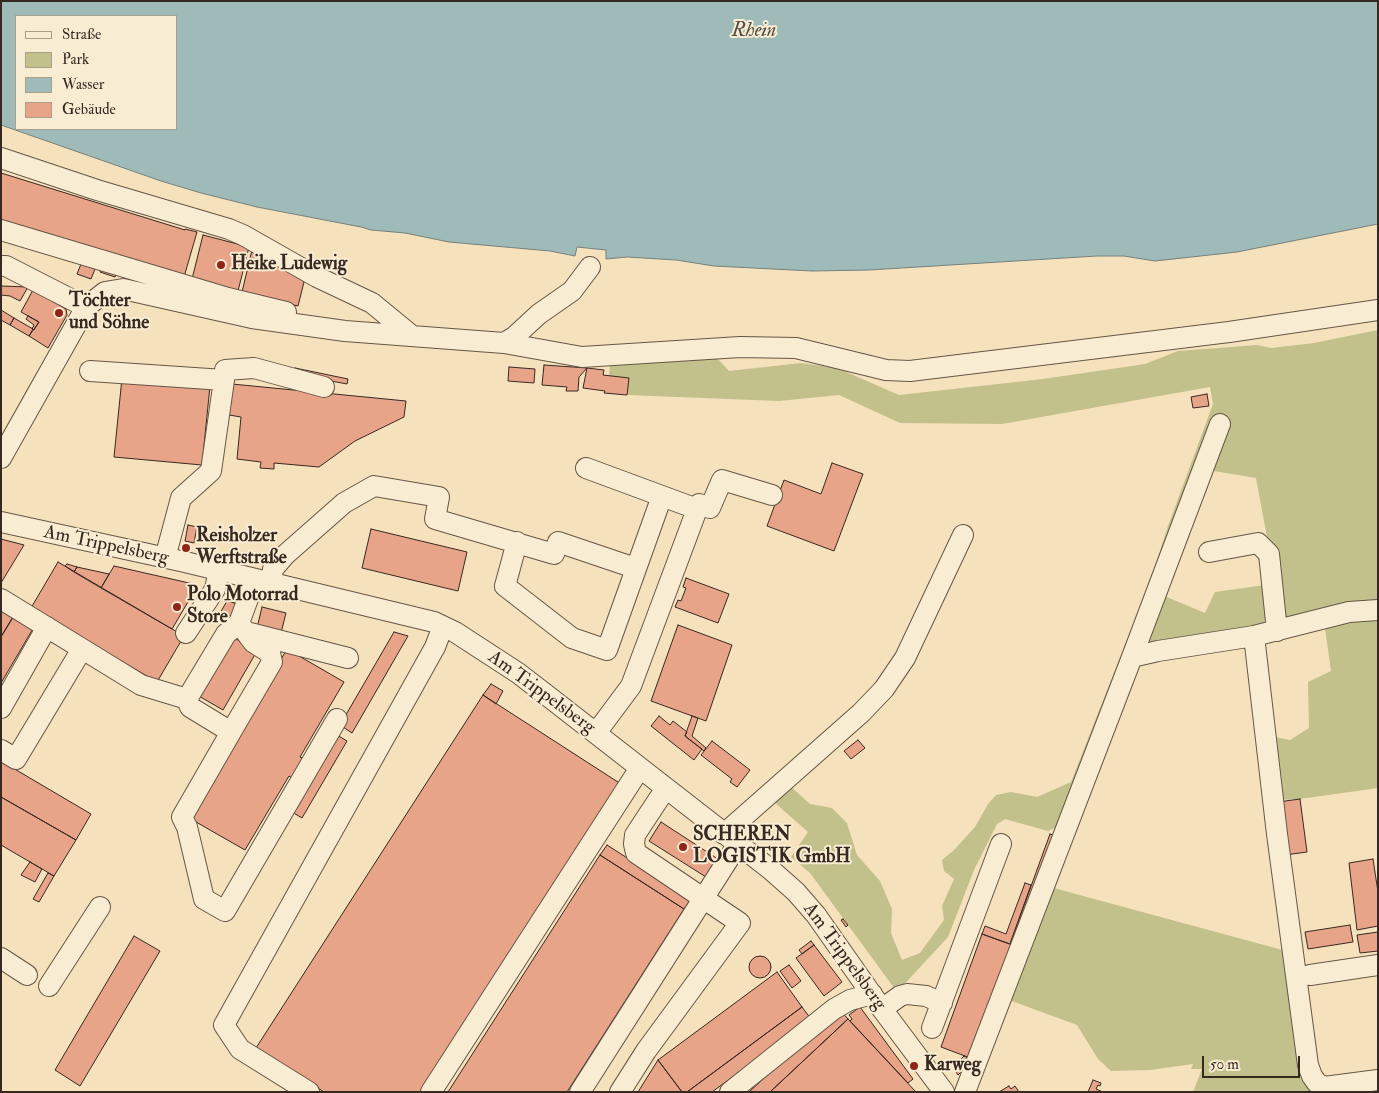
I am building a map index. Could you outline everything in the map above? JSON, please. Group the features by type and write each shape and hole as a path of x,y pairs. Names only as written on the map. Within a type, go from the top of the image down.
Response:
{"street":[{"path":"1,158 243,235 317,277 372,303 411,335"},
{"path":"1,230 228,298 277,309 345,331"},
{"path":"4,266 86,307"},
{"path":"504,343 514,337 539,314 572,291 590,267"},
{"path":"1,458 86,307 104,292 123,289 252,318 345,331 504,343 582,357 740,347 796,348 886,370 910,371 1229,332 1378,310"},
{"path":"165,558 181,498 212,471 225,370 254,368 324,387"},
{"path":"90,371 224,380"},
{"path":"965,1092 1220,424"},
{"path":"586,468 697,510"},
{"path":"596,733 631,686 699,504 710,508 722,480 772,495"},
{"path":"243,627 263,582 285,556 344,503 374,486 439,497 435,519 554,554 558,542 636,568"},
{"path":"517,542 505,586 572,638 607,650 662,496"},
{"name":"Am Trippelsberg","path":"1,522 165,558 434,622 455,632 518,674 596,733 796,892 816,914 877,1002 944,1092"},
{"path":"580,1092 704,898 731,839 861,714 884,689 905,658 963,535"},
{"path":"1209,552 1258,542 1269,554 1277,630"},
{"path":"186,633 215,589 218,571"},
{"path":"1,599 141,685 187,699 190,706 231,732"},
{"path":"1132,657 1158,651 1254,636 1349,612 1378,610"},
{"path":"309,1092 240,1049 224,1025 435,647 443,626"},
{"path":"243,627 253,642 270,653 272,662 182,818 187,827 204,900 225,911 337,719"},
{"path":"187,699 226,634 243,627 348,658"},
{"path":"1,708 47,628"},
{"path":"1254,636 1277,834 1308,1065 1312,1076 1318,1084 1324,1087 1378,1080"},
{"path":"1,750 16,760 82,648"},
{"path":"431,1092 640,768"},
{"path":"620,1092 646,1051 740,922 634,850 634,835 666,788"},
{"path":"932,1028 1001,844"},
{"path":"49,986 100,907"},
{"path":"1,958 27,974"},
{"path":"1310,975 1378,965"},
{"path":"730,1092 834,1009 850,1000 877,1002 906,994 926,996 942,1003"}],"green space":[{"path":"1378,330 1378,601 1282,618 1256,478 1208,470 1162,595 1205,613 1215,592 1265,585 1267,626 1152,647 1142,620 1057,827 1048,831 1005,819 997,824 974,870 948,937 897,992 810,873 791,857 808,832 774,802 790,786 810,804 832,808 847,823 857,855 880,881 892,909 891,933 902,960 920,953 944,920 942,906 954,879 944,871 942,860 975,827 988,804 996,795 1011,792 1037,797 1071,782 1126,642 1139,615 1168,526 1213,404 1210,387 1002,424 900,423 839,395 779,401 627,395 629,378 609,376 610,363 686,358 718,359 729,371 801,363 837,368 899,395 1043,379 1145,364 1178,351 1257,345 1271,348 1314,343"},
{"path":"1378,615 1378,788 1300,799 1278,800 1270,736 1290,740 1309,728 1308,682 1331,671 1324,621"},
{"path":"1050,887 1290,952 1312,1092 1193,1092 1202,1069 1191,1069 1193,1064 1150,1070 1111,1071 1098,1059 1077,1025 1009,1000"}],"water":[{"name":"Rhein","path":"1,1 1378,1 1378,224 1237,252 1155,261 1124,256 1097,256 869,270 812,271 714,266 676,260 627,257 606,259 606,250 577,247 575,256 550,251 449,242 405,233 371,230 257,207 201,193 15,130 178,130 178,15 15,15 15,130 1,125"}],"building":[{"path":"1,173 185,230 197,232 184,277 1,222"},
{"path":"203,235 249,247 238,291 192,279"},
{"path":"252,250 305,278 298,306 242,292"},
{"path":"81,264 95,269 91,279 77,274"},
{"path":"102,266 117,271 115,277 100,272"},
{"path":"1,286 28,287 20,301 10,296 1,295"},
{"path":"33,290 66,309 67,315 48,348 29,336 39,322 21,312"},
{"path":"1,310 14,318 10,325 1,320"},
{"path":"28,316 39,322 34,330 32,329 34,325 26,319"},
{"path":"14,318 33,329 29,336 10,325"},
{"path":"544,365 587,368 579,377 578,391 566,391 567,387 542,385"},
{"path":"509,367 535,369 534,383 508,381"},
{"path":"295,368 348,379 347,384 294,374"},
{"path":"587,368 604,370 603,375 629,378 627,395 604,393 605,391 583,388"},
{"path":"122,378 210,386 202,465 114,457"},
{"path":"232,384 406,401 404,417 355,441 319,467 274,463 274,469 260,468 261,462 237,459 241,417 229,415"},
{"path":"1207,394 1209,406 1193,408 1191,397"},
{"path":"832,463 863,474 834,551 767,526 784,480 821,494"},
{"path":"188,525 197,527 194,543 185,541"},
{"path":"371,529 467,552 458,591 362,568"},
{"path":"1,539 24,545 1,583"},
{"path":"58,562 184,636 157,682 31,608"},
{"path":"67,564 77,567 74,572 65,566"},
{"path":"114,566 198,585 172,629 101,588"},
{"path":"77,567 109,574 101,588 74,572"},
{"path":"686,578 729,594 718,623 675,607 678,600 681,601 686,588 683,587"},
{"path":"227,601 235,603 236,608 231,616 220,613"},
{"path":"262,607 286,613 281,633 257,628"},
{"path":"1,608 14,615 2,635 1,635"},
{"path":"14,616 34,627 1,683 1,637"},
{"path":"678,625 732,645 706,721 651,701"},
{"path":"394,632 408,636 352,733 340,725"},
{"path":"231,636 257,651 223,710 197,695"},
{"path":"287,649 344,682 300,757 307,760 292,778 289,776 245,850 189,818"},
{"path":"491,684 503,691 496,704 483,695"},
{"path":"483,695 621,784 424,1092 324,1092 256,1048"},
{"path":"659,716 670,725 673,721 687,732 685,736 702,749 694,760 651,726"},
{"path":"692,716 698,718 692,736 706,748 704,751 685,736"},
{"path":"337,735 347,741 302,818 292,812"},
{"path":"858,740 865,748 851,759 844,751"},
{"path":"712,741 750,770 737,787 730,782 732,779 701,755"},
{"path":"1,761 91,814 76,840 1,797"},
{"path":"1,797 76,840 54,876 1,845"},
{"path":"1300,799 1307,852 1285,855 1278,802"},
{"path":"661,822 718,859 706,877 649,841"},
{"path":"1050,834 1056,836 1015,946 1010,944"},
{"path":"607,845 691,899 684,909 600,855"},
{"path":"600,855 684,909 567,1092 448,1092"},
{"path":"1373,859 1378,892 1378,926 1357,930 1349,863"},
{"path":"30,862 42,869 35,882 21,875"},
{"path":"48,873 54,876 39,902 33,899"},
{"path":"1025,883 1031,885 1010,944 982,934 985,926 1006,934"},
{"path":"843,919 848,925 846,927 841,920"},
{"path":"1350,925 1353,942 1308,949 1305,932"},
{"path":"1378,932 1378,951 1360,953 1357,935"},
{"path":"982,934 1015,946 973,1059 941,1047"},
{"path":"134,936 160,951 80,1086 55,1070"},
{"path":"811,941 814,945 802,954 799,950"},
{"path":"814,945 842,982 824,996 796,958"},
{"path":"760,956 768,959 771,967 768,975 760,978 752,975 749,967 752,959"},
{"path":"789,965 801,981 792,988 780,971"},
{"path":"777,972 802,1007 687,1092 682,1092 658,1060"},
{"path":"802,1007 811,1019 712,1092 687,1092"},
{"path":"860,1007 913,1079 908,1083 850,1021 852,1019 849,1015"},
{"path":"839,1009 848,1019 770,1092 749,1092"},
{"path":"848,1019 916,1092 770,1092"},
{"path":"964,1056 973,1060 958,1075 953,1067"},
{"path":"658,1060 682,1092 638,1092"},
{"path":"1093,1080 1101,1083 1096,1089 1103,1092 1088,1092"},
{"path":"1009,1086 1011,1089 1015,1086 1019,1092 999,1092"}],"place":[{"name":"Heike Ludewig","path":"221,265"},
{"name":"Töchter und Söhne","path":"59,313"},
{"name":"Reisholzer Werftstraße","path":"186,548"},
{"name":"Polo Motorrad Store","path":"177,607"},
{"name":"SCHEREN LOGISTIK GmbH","path":"683,847"},
{"name":"Karweg","path":"914,1066"}]}
